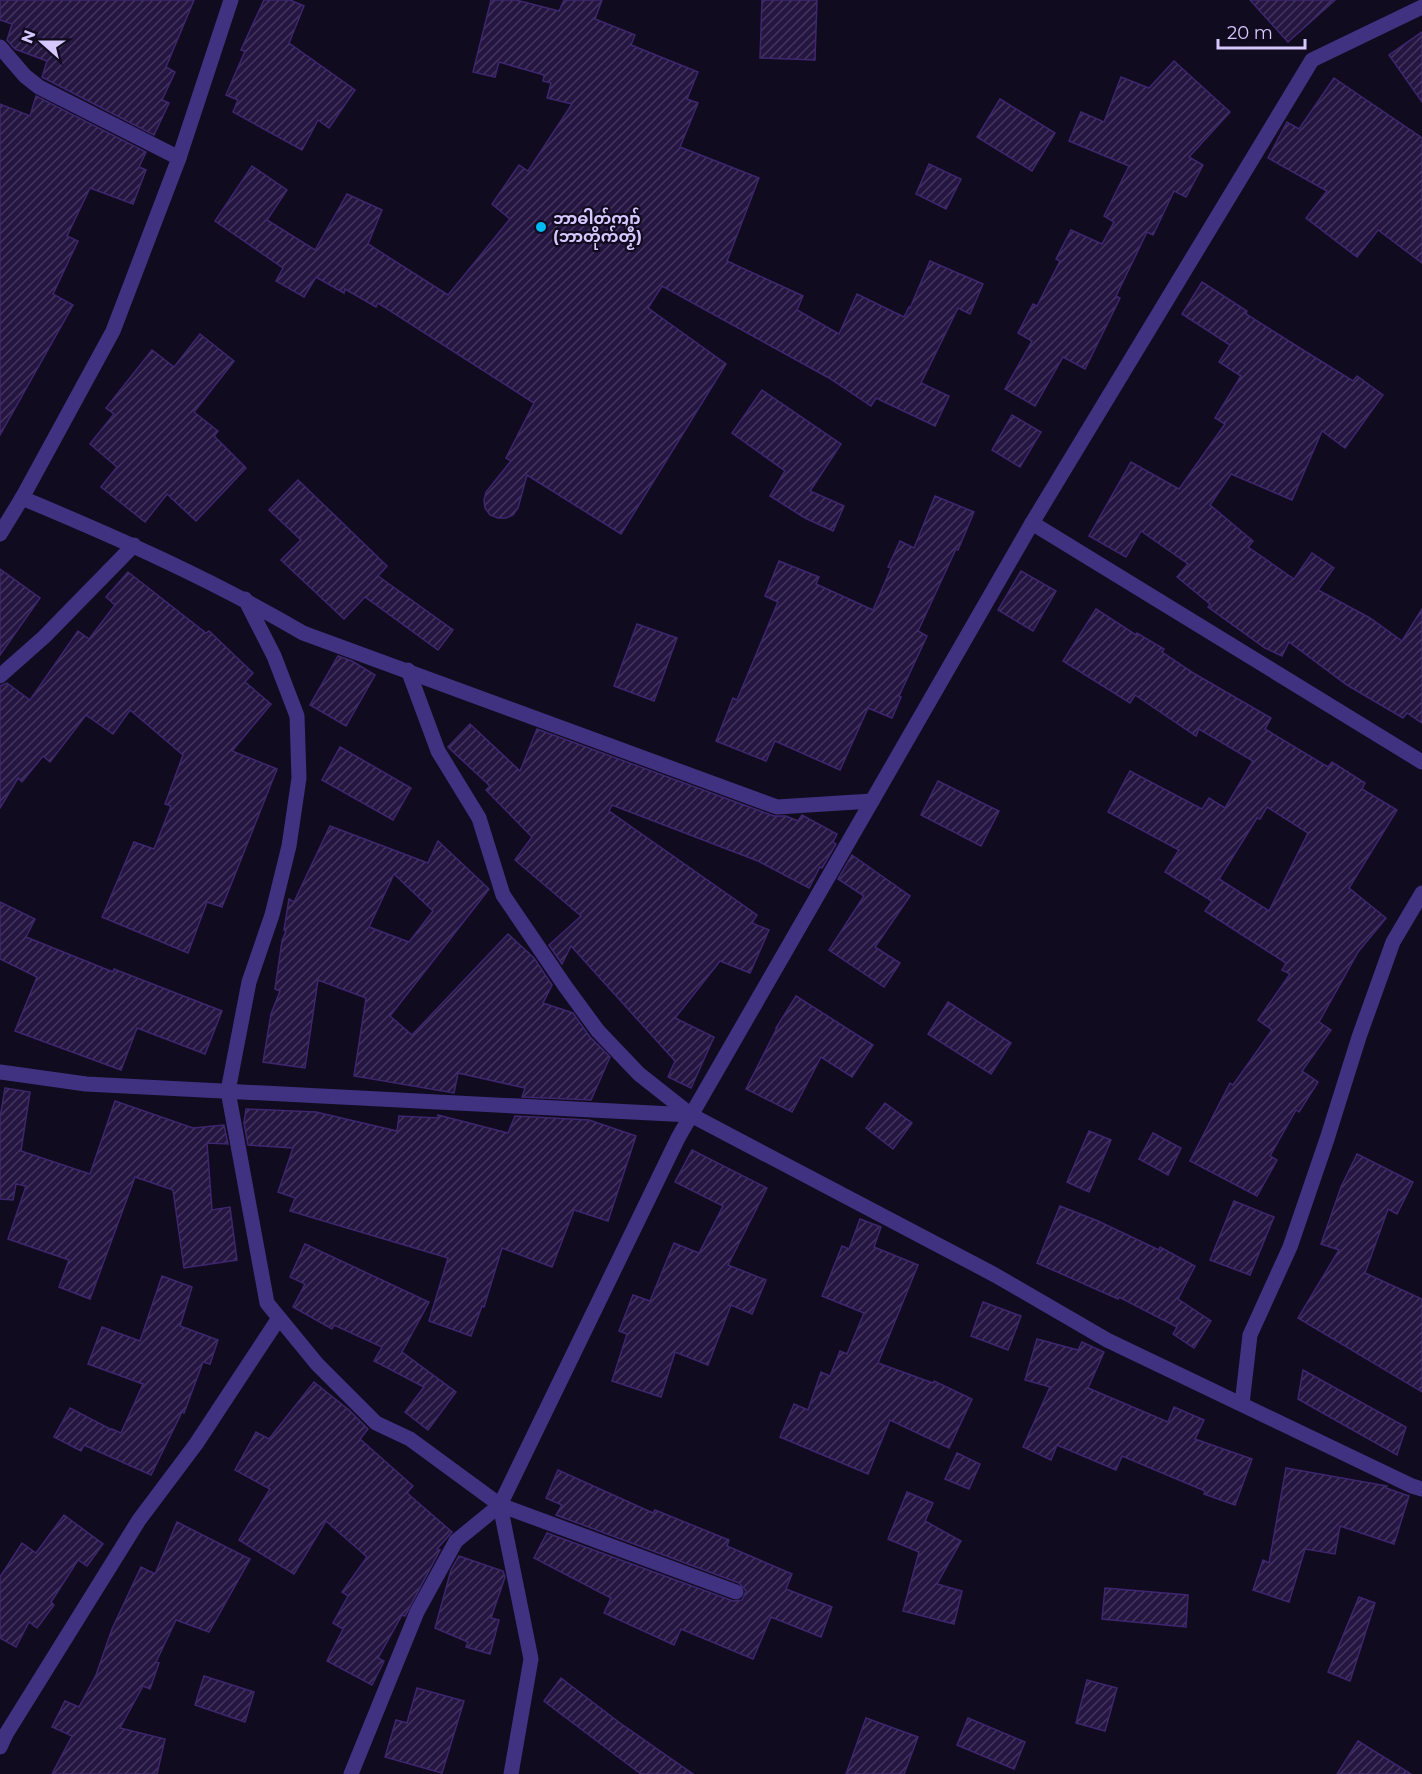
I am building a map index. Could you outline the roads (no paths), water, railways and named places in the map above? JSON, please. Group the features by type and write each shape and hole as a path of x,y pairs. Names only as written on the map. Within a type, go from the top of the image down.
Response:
{"street":[{"path":"0,534 113,331 179,158 231,0"},
{"path":"351,1774 422,1602 456,1541 500,1505 678,1138 1032,523 1312,60 1422,7"},
{"path":"0,47 25,76 39,87 179,158"},
{"path":"22,498 134,545 245,599 303,633 777,807 872,801"},
{"path":"1032,523 1422,762"},
{"path":"0,676 44,637 134,545"},
{"path":"245,599 274,656 297,716 299,778 289,846 272,915 249,982 228,1091 267,1303 317,1364 376,1424 410,1439 500,1505 736,1592"},
{"path":"408,670 438,751 479,818 503,895 564,986 598,1031 639,1074 691,1115 995,1275 1107,1340 1422,1489"},
{"path":"1242,1404 1250,1335 1290,1247 1359,1036 1393,942 1422,893"},
{"path":"0,1072 86,1084 691,1115"},
{"path":"0,1747 139,1520 196,1444 279,1318"},
{"path":"500,1505 531,1659 511,1774"}],"place":[{"name":"ဘာဓါတ်ကျာ် (ဘာတိုက်တၟိ)","path":"541,227"}]}
